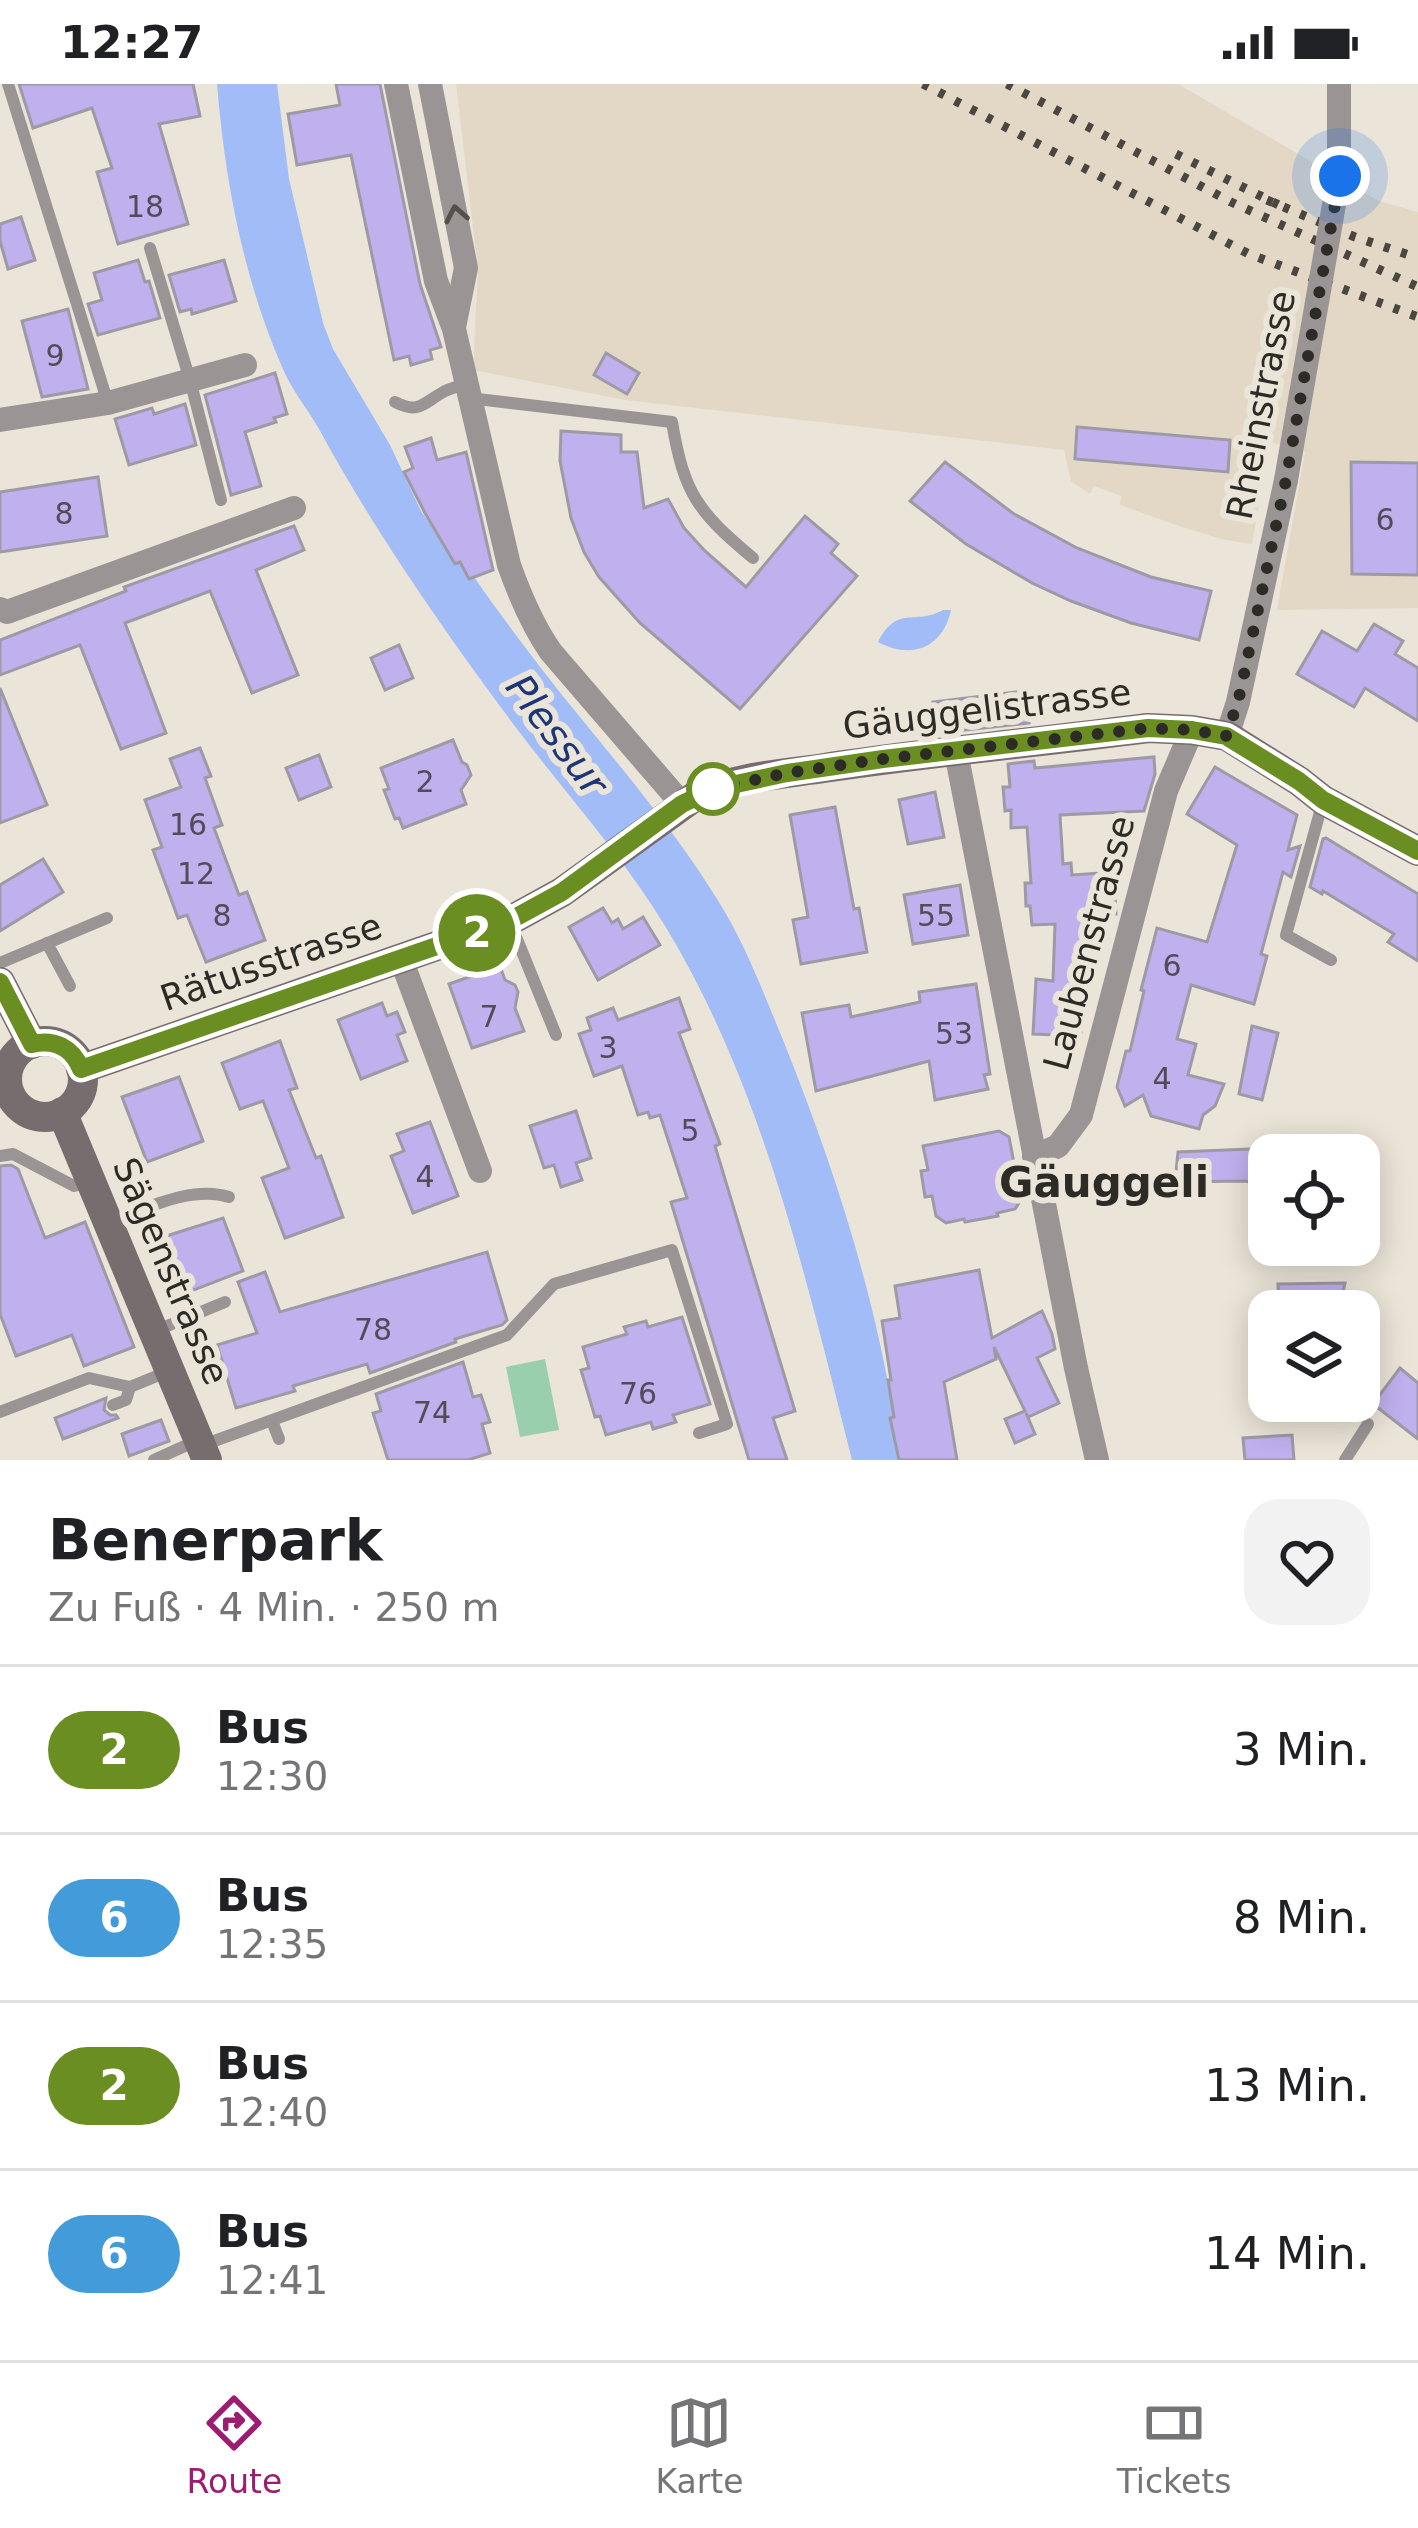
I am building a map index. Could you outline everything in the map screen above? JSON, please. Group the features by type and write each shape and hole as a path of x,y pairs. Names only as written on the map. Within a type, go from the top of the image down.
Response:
{"street":[{"path":"396,84 436,281 454,329 509,565 538,634 676,809"},
{"path":"430,84 466,268 454,329"},
{"name":"Rheinstrasse","path":"1226,736 1238,702 1286,480 1340,176 1339,84"},
{"path":"0,420 108,404 245,365"},
{"path":"0,609 7,612 294,508"},
{"name":"Gäuggelistrasse","path":"610,857 676,809 713,789 883,759 1148,728 1226,736 1323,800 1418,851"},
{"name":"Laubenstrasse","path":"1034,1157 1058,1146 1081,1115 1166,791 1192,730"},
{"path":"956,752 1097,1460"},
{"name":"Rätusstrasse","path":"81,1069 509,921 562,892 610,857"},
{"path":"401,959 480,1171"},
{"path":"0,982 32,1044"},
{"path":"32,1044 62,1046 81,1069 79,1094 62,1112 42,1117 5,1095 10,1064 32,1044"},
{"name":"Sägenstrasse","path":"62,1112 203,1448"}],"lane":[{"path":"8,84 108,404"},
{"path":"150,248 221,500"},
{"path":"395,402 406,408 419,407 448,389 672,422 691,494 716,527 753,558"},
{"path":"1323,800 1286,935 1330,960"},
{"path":"0,963 107,918"},
{"path":"509,921 556,1035"},
{"path":"47,943 70,986"},
{"path":"0,1156 13,1154 74,1186 92,1182"},
{"path":"109,1222 196,1193 229,1198"},
{"path":"154,1460 203,1448 507,1335 554,1284 671,1250 727,1424 699,1432"},
{"path":"154,1331 225,1302"},
{"path":"0,1412 89,1378 130,1387 170,1370"},
{"path":"113,1405 125,1400 130,1387"},
{"path":"272,1420 279,1439"},
{"path":"1345,1460 1368,1424"}],"shaded area":[{"path":"456,84 1178,84 1379,201 1418,212 1418,608 1277,610 1305,452 1270,442 1252,544 1221,539 1120,505 1121,496 1094,486 1090,494 1071,481 1064,450 625,400 473,370 478,270"}],"green space":[{"path":"545,1359 559,1430 520,1437 506,1367"}],"water":[{"name":"Plessur","path":"217,84 277,84 289,179 333,349 390,445 421,511 452,556 459,555 662,820 736,933 801,1086 849,1226 875,1320 899,1460 852,1460 799,1255 756,1120 701,991 667,929 436,617 286,375 268,333 238,228"},
{"path":"951,610 947,623 924,647 902,650 878,642 900,619"}],"building":[{"path":"19,84 193,84 200,116 159,124 188,224 118,244 97,172 112,168 92,108 33,128"},
{"path":"336,84 380,84 420,284 441,347 430,350 432,359 411,365 409,356 394,360 351,155 297,165 288,114 340,105"},
{"path":"21,217 35,260 8,269 0,224"},
{"path":"138,260 160,318 98,335 88,304 102,300 94,273"},
{"path":"224,260 236,301 192,314 191,309 180,312 169,275"},
{"path":"68,309 88,389 42,397 22,321"},
{"path":"606,353 639,373 627,394 594,375"},
{"path":"275,373 287,414 245,432 261,486 231,495 205,395"},
{"path":"185,404 196,445 129,465 115,419"},
{"path":"1077,427 1230,440 1228,472 1075,459"},
{"path":"561,431 621,435 621,452 637,452 644,508 668,499 684,528 746,587 805,516 838,544 831,553 857,576 740,709 640,623 599,577 571,518 560,461"},
{"path":"431,438 437,460 466,452 493,570 469,579 460,562 455,564 404,472 413,468 405,447"},
{"path":"945,462 1014,514 1077,548 1151,577 1211,591 1199,640 1071,601 966,544 910,501"},
{"path":"1351,462 1418,463 1418,575 1352,574"},
{"path":"98,477 107,536 0,552 0,492"},
{"path":"294,526 304,550 256,570 298,675 252,693 210,591 125,623 166,733 121,749 80,645 0,675 0,640 126,591 124,587"},
{"path":"1374,624 1403,641 1395,654 1418,668 1418,721 1365,688 1354,707 1297,674 1322,631 1357,651"},
{"path":"399,645 413,678 385,690 371,658"},
{"path":"0,688 47,805 0,823"},
{"path":"1025,691 1029,723 937,733 933,702"},
{"path":"453,740 471,775 461,790 466,804 403,828 384,790 389,789 381,768"},
{"path":"200,748 222,825 214,828 239,895 247,892 265,940 206,962 187,915 178,918 153,850 162,847 145,800 181,787 170,759"},
{"path":"319,755 331,787 299,800 286,768"},
{"path":"1154,757 1155,774 1144,811 1060,815 1063,864 1071,863 1072,875 1114,872 1116,914 1083,916 1081,1036 1033,1034 1036,979 1053,981 1055,924 1032,925 1030,906 1026,906 1025,883 1031,883 1027,827 1011,828 1011,810 1005,811 1008,764 1034,761 1035,768"},
{"path":"1215,767 1297,815 1288,850 1300,846 1291,877 1283,872 1261,954 1267,956 1254,1004 1191,985 1177,1039 1196,1044 1188,1075 1224,1084 1199,1129 1151,1116 1143,1095 1125,1106 1117,1087 1126,1051 1130,1051 1157,928 1207,942 1237,845 1187,814"},
{"path":"935,792 944,837 908,844 899,800"},
{"path":"835,807 867,952 801,964 793,920 808,917 790,815"},
{"path":"1326,838 1418,894 1418,961 1388,942 1394,934 1310,887"},
{"path":"43,859 63,892 0,931 0,885"},
{"path":"960,885 968,935 913,944 904,895"},
{"path":"603,908 612,923 618,919 623,929 643,917 660,945 598,980 569,927"},
{"path":"500,966 505,980 518,992 515,1008 524,1031 472,1048 449,984"},
{"path":"976,984 990,1074 984,1075 988,1089 935,1100 929,1061 816,1091 802,1013 849,1005 851,1017 920,1002 919,992"},
{"path":"679,998 690,1029 679,1033 720,1144 715,1146 795,1411 773,1418 787,1460 749,1460 671,1202 687,1198 660,1115 638,1115 622,1066 594,1076 579,1034 591,1030 587,1018 613,1008 618,1020"},
{"path":"382,1003 387,1016 397,1012 405,1032 397,1035 407,1061 361,1079 338,1020"},
{"path":"1252,1026 1278,1033 1262,1100 1239,1094"},
{"path":"280,1041 297,1088 289,1090 316,1158 321,1156 343,1217 285,1238 262,1178 289,1168 263,1101 240,1109 222,1063"},
{"path":"179,1077 203,1141 147,1162 122,1097"},
{"path":"576,1111 591,1158 576,1163 582,1180 561,1187 554,1165 544,1168 530,1126"},
{"path":"430,1122 458,1196 413,1213 391,1156 404,1151 397,1134"},
{"path":"999,1131 1009,1137 1021,1200 1015,1209 998,1216 946,1223 936,1216 932,1196 925,1197 921,1171 928,1170 923,1146"},
{"path":"1248,1149 1248,1182 1175,1182 1178,1152"},
{"path":"0,1166 18,1169 45,1238 85,1222 134,1347 84,1366 72,1335 16,1356 0,1314"},
{"path":"223,1218 243,1271 173,1298 180,1275 163,1237"},
{"path":"487,1252 507,1320 502,1325 370,1373 367,1364 236,1408 217,1345 257,1333 238,1282 265,1272 280,1312"},
{"path":"979,1270 992,1338 1042,1311 1055,1349 1037,1358 1059,1403 1028,1417 1026,1413 1035,1434 1015,1443 1005,1419 1025,1411 994,1347 996,1359 944,1382 957,1460 899,1460 890,1418 894,1417 891,1380 882,1321 900,1318 895,1286"},
{"path":"1345,1283 1344,1290 1278,1290 1278,1284"},
{"path":"682,1317 710,1404 673,1415 676,1422 653,1429 651,1422 606,1435 600,1416 595,1417 581,1370 589,1368 583,1347 627,1334 624,1327 646,1321 648,1327"},
{"path":"463,1362 473,1397 481,1395 490,1422 482,1424 490,1453 468,1460 388,1460 373,1413 381,1411 376,1394"},
{"path":"1400,1368 1418,1383 1418,1439 1380,1409 1380,1395"},
{"path":"106,1398 104,1410 118,1418 63,1439 55,1418"},
{"path":"161,1420 169,1441 129,1456 122,1434"},
{"path":"1292,1435 1294,1460 1245,1460 1243,1438"}],"railway":[{"path":"923,84 1249,254 1418,317"},
{"path":"1007,84 1231,202 1418,287"},
{"path":"1176,154 1283,207"},
{"path":"1267,200 1418,258"}],"bus line":[{"name":"2","path":"0,982 32,1044 62,1046 81,1069 509,921 562,892 682,804 713,789 883,759 1148,728 1226,736 1323,800 1418,851"}],"district":[{"name":"Gäuggeli","path":"1104,1182"}],"route":[{"path":"713,789 883,759 1148,728 1226,736 1238,702 1286,480 1340,176"}]}
